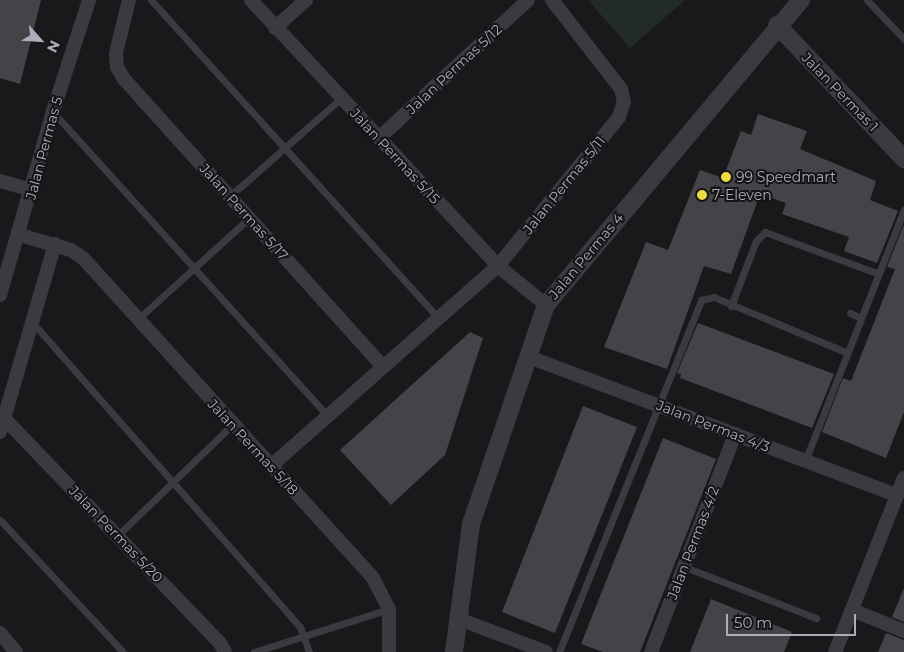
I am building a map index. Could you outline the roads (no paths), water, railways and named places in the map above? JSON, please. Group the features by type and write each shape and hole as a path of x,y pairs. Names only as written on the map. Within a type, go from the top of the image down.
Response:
{"street":[{"name":"Jalan Permas 5","path":"0,295 20,235 53,111 88,0"},
{"name":"Jalan Permas 5/17","path":"129,0 116,53 117,67 124,79 382,366"},
{"name":"Jalan Permas 5/15","path":"251,0 498,266 546,305"},
{"path":"275,28 306,0"},
{"name":"Jalan Permas 5/12","path":"379,138 528,0"},
{"name":"Jalan Permas 5/11","path":"271,466 382,366 498,266 619,117 624,102 621,89 613,76 552,0"},
{"name":"Jalan Permas 4","path":"454,652 471,524 546,305 777,25 801,0"},
{"name":"Jalan Permas 1","path":"777,25 902,154"},
{"path":"0,181 32,190"},
{"path":"0,432 54,244 20,235"},
{"name":"Jalan Permas 5/18","path":"54,244 82,258 373,578 389,609 388,652"},
{"name":"Jalan Permas 4/3","path":"528,357 897,495"},
{"name":"Jalan Permas 5/20","path":"4,418 220,643 225,652"},
{"name":"Jalan Permas 4/2","path":"652,652 735,434"},
{"path":"835,652 904,478"},
{"path":"852,610 904,631"},
{"path":"459,619 546,652"},
{"path":"0,633 16,652"}],"lane":[{"path":"151,0 438,318"},
{"path":"868,0 904,39"},
{"path":"230,196 286,150 341,98"},
{"path":"53,111 194,270 328,416"},
{"path":"806,461 904,210"},
{"path":"138,319 249,218"},
{"path":"731,306 756,241 765,232 879,274"},
{"path":"559,652 657,405 701,300 714,297 731,306 848,353"},
{"path":"850,313 862,318"},
{"path":"32,323 171,484 300,627 309,652"},
{"path":"117,536 232,425"},
{"path":"0,520 123,652"},
{"path":"684,567 816,618"},
{"path":"254,652 389,609"}],"place":[{"name":"99 Speedmart","path":"726,177"},
{"name":"7-Eleven","path":"702,195"}]}
